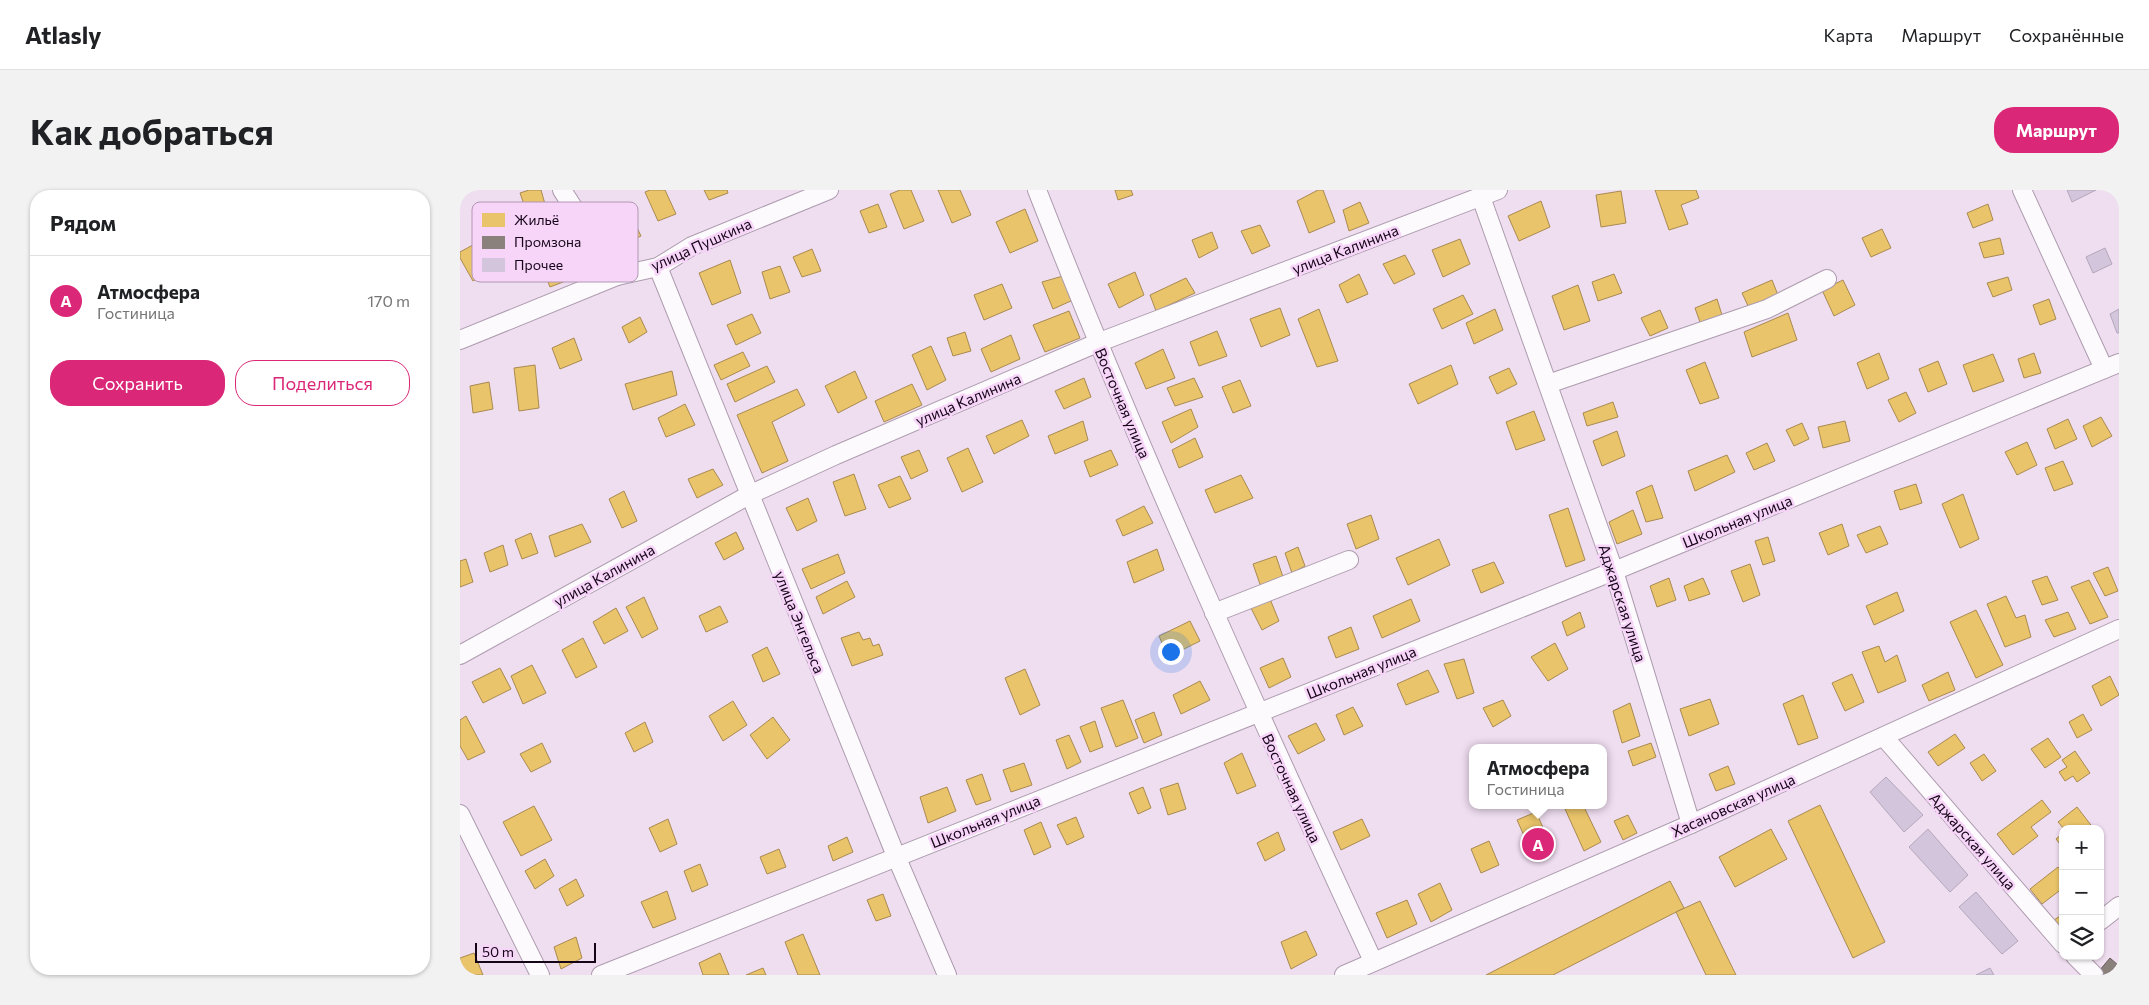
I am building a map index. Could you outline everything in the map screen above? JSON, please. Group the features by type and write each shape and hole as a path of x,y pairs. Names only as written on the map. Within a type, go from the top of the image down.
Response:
{"street":[{"path":"562,190 570,202"},
{"name":"улица Пушкина","path":"638,271 658,267 692,246 829,190"},
{"name":"Восточная улица","path":"1036,190 1097,344 1214,613 1258,713 1373,961"},
{"name":"улица Калинина","path":"460,655 749,495 836,455 1097,344 1498,190"},
{"path":"2022,190 2112,366"},
{"name":"Аджарская улица","path":"1481,197 1614,571 1691,824"},
{"name":"улица Энгельса","path":"658,267 896,856 947,975"},
{"path":"1548,384 1767,309 1827,279"},
{"name":"улица Пушкина","path":"460,340 602,282"},
{"name":"Школьная улица","path":"601,975 1614,571 2112,366"},
{"path":"1214,613 1349,560"},
{"name":"Хасановская улица","path":"1344,975 1884,738 2119,629"},
{"name":"Аджарская улица","path":"1884,738 2059,939"},
{"path":"460,814 540,975"},
{"path":"2104,918 2119,906"},
{"path":"2079,960 2094,975"}],"building: Жильё":[{"path":"529,190 541,190 544,202 523,202 520,193"},
{"path":"665,190 676,214 658,221 645,192"},
{"path":"704,190 727,190 728,193 709,200"},
{"path":"900,190 911,190 924,221 904,229 890,194"},
{"path":"938,190 960,190 971,215 952,223"},
{"path":"1115,190 1131,190 1133,195 1118,200"},
{"path":"1318,190 1323,190 1335,222 1309,233 1297,201"},
{"path":"1655,190 1696,190 1699,198 1681,205 1688,224 1669,230"},
{"path":"1621,191 1626,223 1601,227 1596,195"},
{"path":"1541,201 1550,227 1519,241 1508,216"},
{"path":"1360,202 1369,223 1349,231 1343,210"},
{"path":"878,204 887,227 869,233 860,211"},
{"path":"1988,204 1993,220 1973,228 1967,213"},
{"path":"1025,209 1038,241 1010,253 996,222"},
{"path":"1260,225 1270,246 1252,254 1241,231"},
{"path":"1882,229 1891,248 1871,257 1862,238"},
{"path":"1212,232 1218,248 1199,258 1192,240"},
{"path":"2000,238 2004,254 1984,258 1979,243"},
{"path":"1460,239 1470,264 1443,277 1432,250"},
{"path":"472,245 472,279 460,258 460,252"},
{"path":"812,249 821,271 802,277 793,257"},
{"path":"1405,255 1415,274 1394,284 1383,264"},
{"path":"730,260 741,293 712,305 699,273"},
{"path":"780,266 790,292 770,299 762,272"},
{"path":"1135,272 1144,295 1119,308 1108,284"},
{"path":"1359,274 1368,294 1347,303 1339,285"},
{"path":"1614,274 1622,293 1598,301 1592,282"},
{"path":"1063,276 1073,300 1053,309 1042,282"},
{"path":"2008,277 2012,290 1993,297 1987,283"},
{"path":"1186,278 1195,293 1156,311 1150,295"},
{"path":"1772,280 1778,295 1749,308 1742,293"},
{"path":"1843,280 1855,305 1834,316 1822,290"},
{"path":"548,282 563,282 550,287"},
{"path":"1002,284 1012,308 984,320 974,295"},
{"path":"1578,285 1590,321 1564,330 1552,296"},
{"path":"1463,295 1473,314 1442,329 1433,309"},
{"path":"1717,299 1722,315 1701,325 1695,308"},
{"path":"2049,299 2056,319 2040,325 2033,305"},
{"path":"1280,308 1290,335 1261,347 1250,319"},
{"path":"1319,309 1338,361 1317,367 1298,319"},
{"path":"1495,309 1503,330 1474,344 1466,323"},
{"path":"1660,310 1668,328 1650,336 1641,318"},
{"path":"1069,311 1080,338 1045,352 1033,325"},
{"path":"1788,313 1797,340 1752,357 1744,332"},
{"path":"752,314 761,333 736,345 727,325"},
{"path":"640,317 647,332 629,343 622,327"},
{"path":"1217,331 1227,356 1199,366 1190,342"},
{"path":"965,332 971,351 953,356 947,338"},
{"path":"1011,335 1020,359 991,372 981,349"},
{"path":"574,338 582,360 560,369 552,348"},
{"path":"931,346 946,380 927,390 912,355"},
{"path":"1163,349 1175,378 1146,389 1135,363"},
{"path":"743,352 750,366 721,380 714,365"},
{"path":"1879,353 1889,379 1867,389 1857,363"},
{"path":"2034,353 2041,373 2024,378 2018,359"},
{"path":"1993,354 2004,381 1973,392 1963,365"},
{"path":"1938,361 1947,384 1928,392 1919,369"},
{"path":"1705,362 1719,398 1700,404 1686,370"},
{"path":"535,365 539,408 519,411 514,368"},
{"path":"1451,365 1458,384 1418,404 1409,384"},
{"path":"767,366 775,382 735,402 727,384"},
{"path":"1509,368 1517,384 1497,394 1489,377"},
{"path":"672,371 677,395 633,410 625,384"},
{"path":"855,371 867,398 838,413 825,386"},
{"path":"1084,378 1091,397 1064,409 1055,391"},
{"path":"1194,378 1203,397 1175,406 1167,388"},
{"path":"1240,380 1251,406 1233,413 1222,387"},
{"path":"489,382 493,409 473,413 470,386"},
{"path":"912,384 922,405 884,422 875,401"},
{"path":"797,389 805,405 772,422 788,461 762,473 737,415"},
{"path":"1906,392 1916,413 1899,422 1888,400"},
{"path":"1613,402 1618,417 1587,426 1583,413"},
{"path":"685,404 695,425 666,437 658,418"},
{"path":"1191,409 1198,427 1171,443 1162,422"},
{"path":"1534,411 1545,440 1516,450 1506,422"},
{"path":"2101,417 2112,436 2092,447 2083,426"},
{"path":"2068,419 2077,439 2055,449 2047,429"},
{"path":"1022,420 1029,436 994,454 986,436"},
{"path":"1083,421 1088,440 1055,454 1048,436"},
{"path":"1845,421 1850,441 1823,448 1818,427"},
{"path":"1802,423 1809,439 1794,446 1786,430"},
{"path":"1617,431 1625,456 1602,466 1593,441"},
{"path":"1195,438 1203,457 1179,468 1172,450"},
{"path":"2027,442 2037,465 2017,475 2005,452"},
{"path":"1767,443 1775,461 1754,470 1746,453"},
{"path":"968,448 983,482 962,492 947,458"},
{"path":"919,450 928,471 911,479 901,457"},
{"path":"1111,450 1118,465 1090,477 1084,461"},
{"path":"1727,455 1735,472 1695,491 1688,471"},
{"path":"2063,461 2073,484 2054,491 2045,468"},
{"path":"713,469 723,485 697,498 688,479"},
{"path":"854,474 866,509 845,516 833,482"},
{"path":"1241,475 1253,498 1215,513 1205,490"},
{"path":"900,476 911,499 889,508 878,485"},
{"path":"1916,484 1922,503 1900,510 1894,491"},
{"path":"1652,485 1663,518 1646,522 1636,492"},
{"path":"624,491 637,521 622,528 609,499"},
{"path":"1963,494 1979,539 1960,548 1942,504"},
{"path":"808,498 817,521 797,531 786,508"},
{"path":"1144,506 1153,523 1123,536 1116,520"},
{"path":"1568,508 1585,560 1566,567 1549,515"},
{"path":"1633,510 1642,534 1617,544 1609,522"},
{"path":"1371,515 1379,539 1356,549 1347,524"},
{"path":"582,524 591,542 555,557 549,536"},
{"path":"1842,524 1849,546 1828,555 1819,533"},
{"path":"1880,526 1888,544 1866,553 1857,535"},
{"path":"736,532 744,549 724,560 715,543"},
{"path":"531,533 538,553 522,559 515,540"},
{"path":"1768,537 1775,561 1763,565 1755,541"},
{"path":"1439,539 1450,565 1408,585 1396,558"},
{"path":"503,545 508,565 490,572 484,553"},
{"path":"1298,547 1305,566 1292,573 1285,553"},
{"path":"1157,549 1164,570 1134,583 1127,562"},
{"path":"838,554 845,573 811,589 802,569"},
{"path":"1276,556 1284,580 1262,590 1253,564"},
{"path":"466,559 473,582 460,587 460,561"},
{"path":"1494,562 1504,583 1481,593 1472,570"},
{"path":"1750,564 1760,595 1743,602 1731,571"},
{"path":"2108,567 2118,591 2105,596 2093,573"},
{"path":"2047,576 2058,600 2042,605 2032,581"},
{"path":"1669,578 1676,600 1657,607 1650,586"},
{"path":"1703,578 1710,594 1689,601 1684,586"},
{"path":"2089,580 2108,617 2090,624 2071,587"},
{"path":"847,581 855,597 823,614 816,597"},
{"path":"1897,592 1904,611 1874,625 1866,606"},
{"path":"2006,596 2016,618 2025,615 2031,637 2005,647 1987,604"},
{"path":"644,597 658,629 642,638 626,607"},
{"path":"1270,599 1279,621 1262,630 1251,608"},
{"path":"1411,599 1420,621 1382,638 1373,616"},
{"path":"720,606 728,622 706,632 699,616"},
{"path":"616,608 628,631 604,644 593,622"},
{"path":"1976,610 2003,665 1976,678 1950,622"},
{"path":"1580,612 1585,627 1567,636 1562,622"},
{"path":"2068,612 2076,629 2054,637 2045,620"},
{"path":"1190,621 1200,641 1168,657 1159,636"},
{"path":"1351,627 1359,649 1336,658 1328,637"},
{"path":"859,632 863,640 870,638 873,646 879,644 883,655 852,666 841,638"},
{"path":"583,638 597,667 576,678 562,650"},
{"path":"1555,643 1568,669 1548,681 1531,657"},
{"path":"1879,646 1885,662 1897,655 1906,681 1878,693 1862,652"},
{"path":"767,647 780,674 763,682 752,655"},
{"path":"1283,658 1291,677 1269,688 1260,668"},
{"path":"1464,659 1474,693 1457,699 1444,664"},
{"path":"532,665 546,693 523,704 511,676"},
{"path":"500,668 511,689 483,703 472,682"},
{"path":"1025,669 1040,705 1020,715 1005,678"},
{"path":"1428,670 1439,692 1406,705 1397,684"},
{"path":"1948,672 1955,690 1929,701 1922,685"},
{"path":"1852,674 1864,702 1845,711 1832,683"},
{"path":"2110,676 2119,695 2101,706 2092,686"},
{"path":"1200,681 1210,700 1181,714 1173,695"},
{"path":"1803,695 1818,738 1798,745 1783,704"},
{"path":"1710,699 1719,724 1689,736 1680,709"},
{"path":"1123,700 1138,738 1116,747 1101,708"},
{"path":"1503,700 1511,716 1493,727 1483,708"},
{"path":"733,701 747,725 723,741 709,716"},
{"path":"1630,703 1640,736 1622,743 1613,711"},
{"path":"1353,707 1363,726 1344,735 1336,715"},
{"path":"1154,712 1162,735 1144,743 1135,720"},
{"path":"2083,714 2092,730 2077,738 2069,722"},
{"path":"466,716 485,752 468,760 460,746 460,720"},
{"path":"773,717 790,740 767,759 750,735"},
{"path":"1095,721 1103,747 1090,752 1080,727"},
{"path":"645,722 653,742 634,752 625,733"},
{"path":"1316,723 1325,740 1298,754 1288,736"},
{"path":"1955,734 1965,748 1938,766 1928,752"},
{"path":"1069,735 1081,762 1067,769 1056,740"},
{"path":"2048,738 2061,757 2045,768 2031,749"},
{"path":"542,743 551,762 531,772 520,754"},
{"path":"1651,743 1656,757 1633,766 1628,751"},
{"path":"2075,751 2090,773 2077,782 2073,776 2065,781 2059,772 2067,767 2062,760"},
{"path":"1242,753 1256,786 1237,794 1224,763"},
{"path":"1984,754 1996,771 1982,781 1970,763"},
{"path":"1024,763 1032,785 1011,792 1003,770"},
{"path":"1728,766 1735,784 1716,791 1709,774"},
{"path":"982,774 991,800 976,805 966,780"},
{"path":"1178,783 1186,809 1168,815 1160,789"},
{"path":"947,787 956,811 928,823 920,797"},
{"path":"1143,787 1151,808 1138,814 1129,793"},
{"path":"2042,800 2051,812 2031,827 2038,836 2013,855 1997,834"},
{"path":"1820,805 1885,942 1853,958 1788,821"},
{"path":"534,806 552,840 521,856 503,822"},
{"path":"2077,807 2091,825 2061,825 2058,822"},
{"path":"1565,809 1585,809 1601,842 1584,851"},
{"path":"1536,812 1554,852 1535,860 1517,820"},
{"path":"1628,815 1637,833 1623,840 1614,821"},
{"path":"1076,817 1084,837 1067,845 1057,825"},
{"path":"668,819 677,844 660,852 649,828"},
{"path":"1362,819 1370,836 1341,850 1333,832"},
{"path":"1041,822 1051,847 1034,855 1024,830"},
{"path":"1771,829 1787,859 1735,887 1719,857"},
{"path":"1278,832 1285,850 1265,861 1257,843"},
{"path":"847,837 853,852 833,861 828,846"},
{"path":"1489,841 1499,865 1481,873 1471,849"},
{"path":"779,849 786,867 767,874 760,857"},
{"path":"545,859 554,876 535,889 525,871"},
{"path":"700,864 708,885 692,892 684,871"},
{"path":"2058,867 2059,868 2059,891 2042,904 2030,889"},
{"path":"576,879 584,896 567,906 559,889"},
{"path":"1670,881 1684,908 1553,975 1486,975"},
{"path":"1440,883 1452,910 1431,922 1418,894"},
{"path":"667,891 676,919 653,928 641,902"},
{"path":"883,894 891,916 876,921 867,900"},
{"path":"1407,900 1417,924 1387,938 1376,913"},
{"path":"1700,901 1736,975 1706,975 1676,912"},
{"path":"2059,917 2059,926 2054,920"},
{"path":"1306,931 1317,955 1291,969 1281,942"},
{"path":"803,934 820,975 798,975 785,942"},
{"path":"576,937 582,958 561,969 554,947"},
{"path":"474,953 483,975 460,975 460,958"},
{"path":"720,953 729,975 703,975 699,963"},
{"path":"763,968 766,975 746,975"}],"building: Промзона":[{"path":"2110,958 2119,966 2119,975 2103,975 2099,971"}],"building: Прочее":[{"path":"2067,190 2096,190 2072,202"},
{"path":"2105,248 2112,264 2093,273 2086,257"},
{"path":"2119,309 2119,333 2117,333 2110,314"},
{"path":"1886,777 1923,815 1904,832 1870,792"},
{"path":"1928,829 1968,875 1950,892 1909,847"},
{"path":"1976,892 2018,941 2002,954 1959,907"},
{"path":"1990,968 1994,975 1976,975"}],"place":[{"name":"Атмосфера","path":"1538,844"}]}
